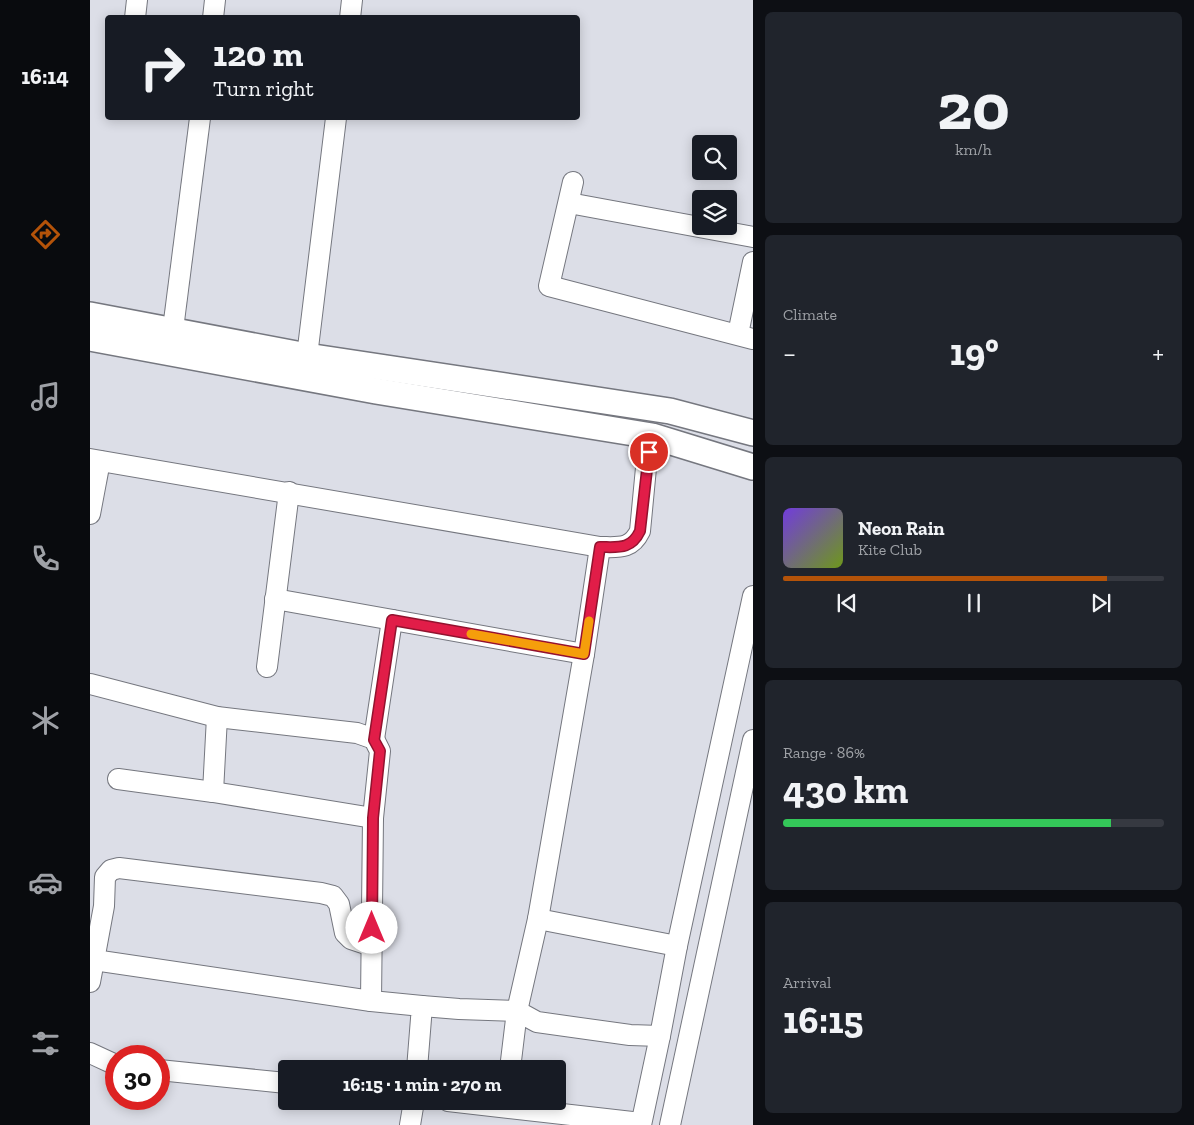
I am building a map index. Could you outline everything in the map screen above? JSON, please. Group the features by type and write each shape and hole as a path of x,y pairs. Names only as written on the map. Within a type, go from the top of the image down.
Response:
{"street":[{"path":"135,15 137,0"},
{"path":"213,15 215,0"},
{"path":"350,15 352,0"},
{"path":"173,329 200,120"},
{"path":"307,356 336,120"},
{"path":"574,182 549,286 745,337 753,262"},
{"path":"569,203 753,237"},
{"path":"90,315 173,329 307,356 670,411 753,433"},
{"path":"90,338 376,391 652,436 753,467"},
{"path":"90,514 95,460 600,547 621,548 636,539 640,531 646,468 652,436"},
{"path":"267,667 289,492"},
{"path":"511,1060 517,1011 538,920 584,654 600,547"},
{"path":"542,1110 641,1124 677,946 753,596"},
{"path":"275,599 584,654"},
{"path":"371,1001 373,818 380,751 374,740 392,620"},
{"path":"90,684 217,717 357,733 374,740"},
{"path":"212,792 217,717"},
{"path":"670,1125 753,740"},
{"path":"118,779 373,818"},
{"path":"90,982 94,960 97,905 105,877 111,870 119,868 333,896 339,904 345,933 351,939 372,946"},
{"path":"538,920 677,946"},
{"path":"94,960 371,1001 459,1009 517,1011 537,1022 660,1036"},
{"path":"418,1060 422,1006"},
{"path":"90,1053 105,1060"},
{"path":"170,1071 278,1082"},
{"path":"410,1125 412,1110"}],"slow traffic":[{"path":"471,634 584,654 589,621"}],"route":[{"path":"372,928 373,818 380,751 374,740 392,620 584,654 600,547 621,548 636,539 640,531 649,452"}]}
